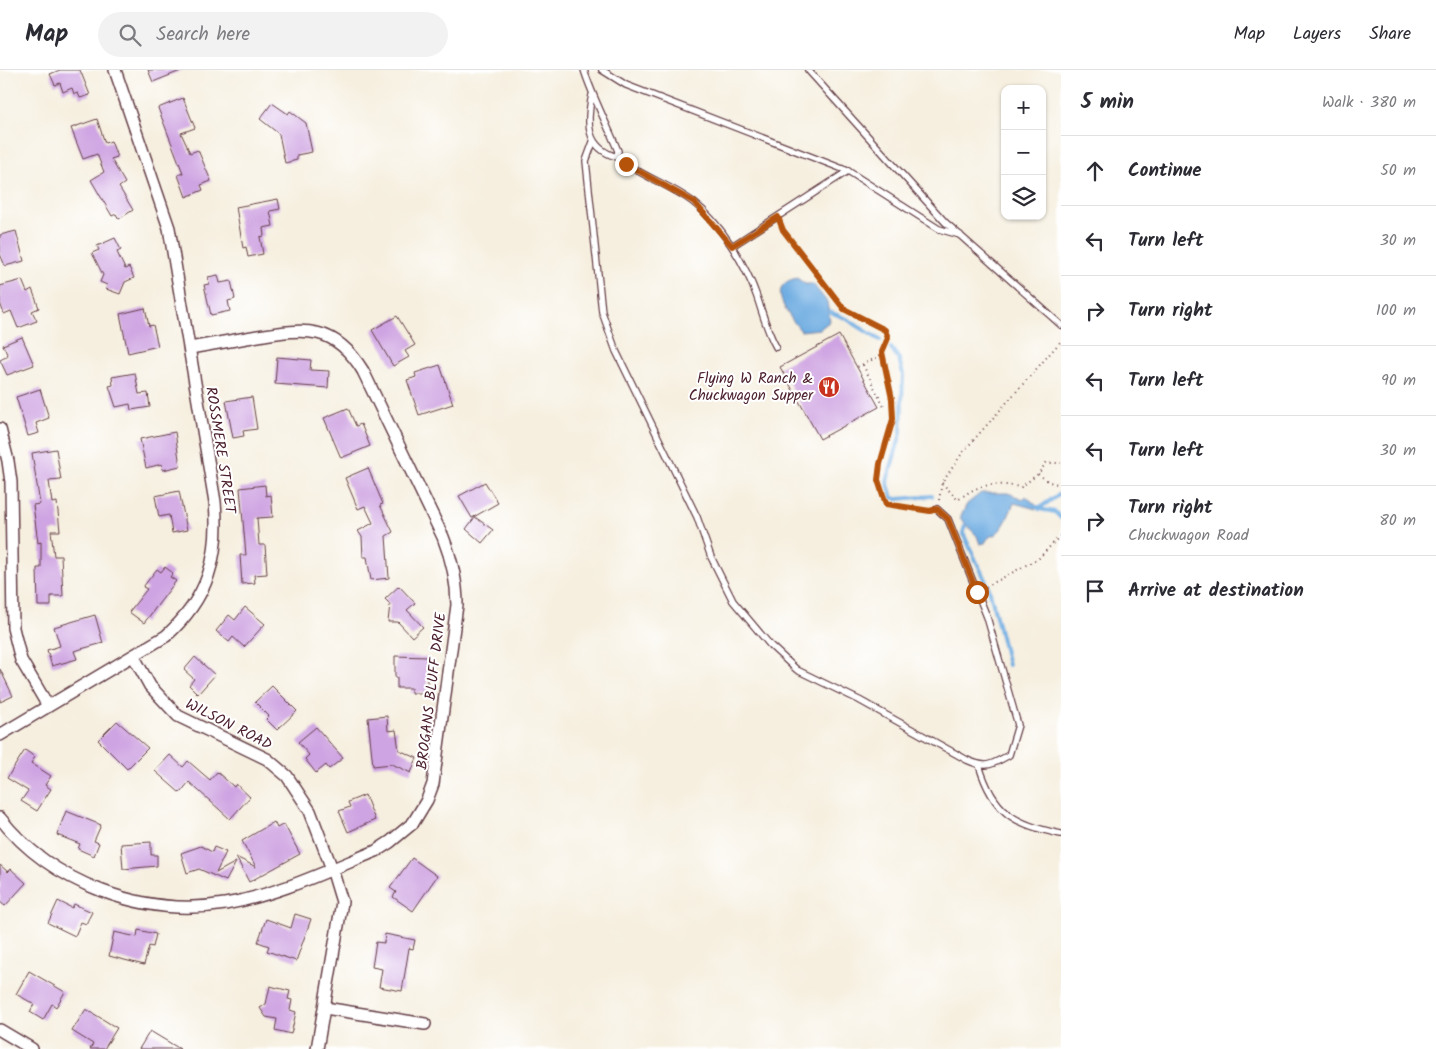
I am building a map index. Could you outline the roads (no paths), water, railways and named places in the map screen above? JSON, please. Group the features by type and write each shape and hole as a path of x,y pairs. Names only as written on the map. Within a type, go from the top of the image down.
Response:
{"street":[{"name":"ROSSMERE STREET","path":"0,735 134,657 166,636 187,615 204,586 216,548 215,502 190,348 164,208 116,70"},
{"name":"BROGANS BLUFF DRIVE","path":"0,818 35,852 71,876 111,894 160,905 195,907 224,904 256,897 332,869 390,842 413,823 427,800 437,769 456,614 457,586 455,570 443,537 363,372 354,357 343,345 331,337 301,330 190,348"},
{"path":"0,429 8,461 6,512 15,643 21,660 48,706"},
{"name":"WILSON ROAD","path":"134,657 150,686 178,716 204,730 255,752 287,776 310,811 332,869 342,902 318,1049"},
{"path":"325,1008 426,1024"},
{"path":"0,1030 32,1049"}],"lane":[{"path":"584,70 592,95 601,108 615,143 618,151 617,157"},
{"path":"602,70 626,85 848,171 939,229 960,235"},
{"path":"808,70 945,222 1061,325"},
{"path":"592,95 589,109 593,142 586,160 602,312 616,351 697,517 711,557 733,601 770,645 797,670 859,700 979,765 989,766 1009,754 1018,725 987,617 948,519 937,509"},
{"path":"593,142 604,153 617,157 640,173 694,202 732,246 757,296 765,328 776,347"},
{"path":"732,246 848,171"},
{"path":"979,765 983,778 1001,810 1026,824 1061,834"}],"water":[{"path":"797,278 805,284 813,284 827,302 830,321 820,329 801,331 785,309 780,294 782,287 787,282"},
{"path":"981,493 1008,493 1023,499 1026,496 1037,506 1036,509 1014,503 997,533 988,538 985,543 980,544 977,536 960,518 967,504"}],"waterway":[{"path":"830,312 847,319 880,340"},
{"path":"891,348 899,359 903,374 901,433 887,481 892,497 897,499 932,496"},
{"path":"1037,507 1041,507 1061,493"},
{"path":"1039,509 1055,512 1061,518"},
{"path":"965,526 963,533 989,588 1008,665"}],"place":[{"name":"Flying W Ranch & Chuckwagon Supper","path":"829,387"}]}
